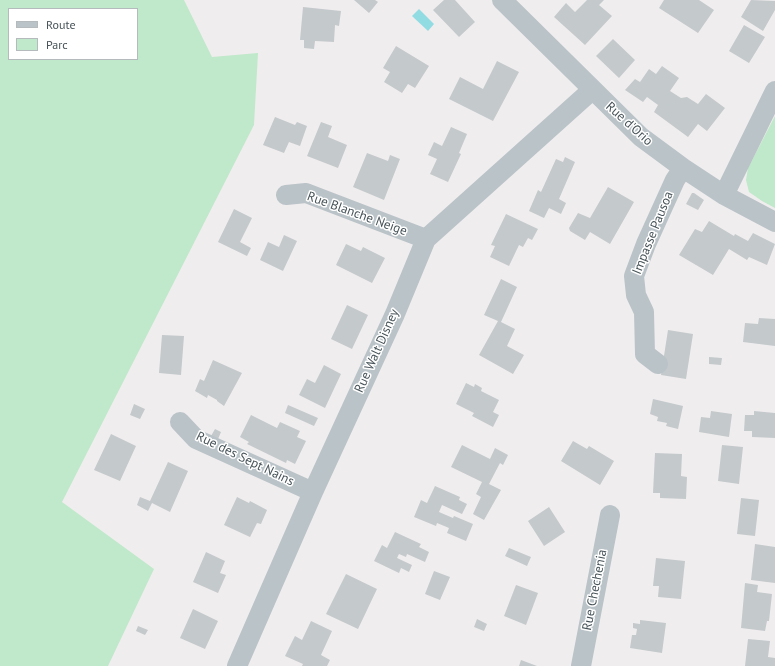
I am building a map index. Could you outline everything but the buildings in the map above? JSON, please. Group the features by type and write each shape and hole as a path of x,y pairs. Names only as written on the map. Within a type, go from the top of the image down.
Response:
{"street":[{"name":"Rue d'Orio","path":"502,0 641,137 683,168 724,195 775,222"},
{"name":"Rue Walt Disney","path":"237,666 313,492 395,314 426,239 592,90"},
{"path":"724,195 775,91"},
{"name":"Impasse Pausoa","path":"658,364 645,354 644,312 636,295 634,276 646,244 675,180 683,168"},
{"name":"Rue Blanche Neige","path":"286,195 306,193 426,239"},
{"name":"Rue des Sept Nains","path":"180,422 196,439 313,492"},
{"name":"Rue Chechenia","path":"581,666 610,515"}],"green space":[{"path":"0,0 184,0 212,57 258,53 254,125 62,502 154,569 108,666 0,666"},
{"path":"775,116 775,208 749,192 746,180 748,168"}],"water":[{"path":"419,9 434,24 428,31 412,16"}]}
